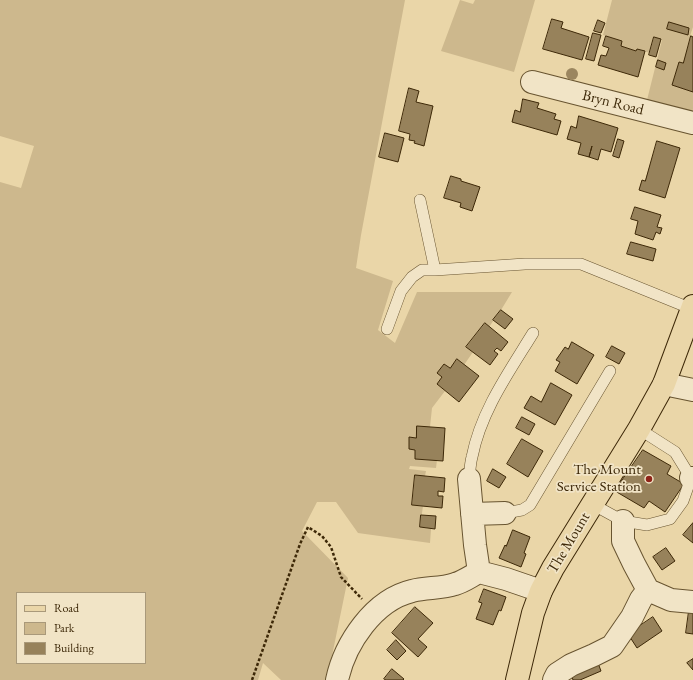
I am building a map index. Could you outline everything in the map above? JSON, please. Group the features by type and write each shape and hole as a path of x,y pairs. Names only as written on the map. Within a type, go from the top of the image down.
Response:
{"main road":[{"name":"The Mount","path":"517,680 541,591 553,568 639,429 664,384 692,307"}],"street":[{"name":"Bryn Road","path":"532,82 693,123"},
{"path":"664,384 693,390"},
{"path":"469,479 479,572"},
{"path":"472,514 505,513"},
{"path":"622,521 623,541 648,590 671,600 693,602"},
{"path":"337,680 344,656 357,634 375,611 393,598 412,591 454,585 479,572 506,579 541,591"},
{"path":"554,680 557,674 571,665 612,646 648,590"}],"lane":[{"path":"420,200 435,270"},
{"path":"386,329 401,291 412,277 422,270 525,264 581,264 692,307"},
{"path":"469,479 472,458 480,430 489,408 533,333"},
{"path":"505,513 522,510 530,505 610,371"},
{"path":"592,504 622,521 647,526 670,519 683,501 692,478 675,452 639,429"}],"path":[{"path":"252,680 300,544 308,527 322,536 331,547 341,578 375,611"}],"green space":[{"path":"0,0 405,0 356,268 393,281 378,330 395,343 417,292 512,292 489,327 485,323 466,347 473,352 464,365 457,359 450,368 444,364 437,373 442,377 437,384 445,391 432,408 430,427 416,438 409,438 409,449 415,450 415,459 437,460 436,468 410,466 409,469 426,471 425,476 415,476 412,505 423,506 420,527 431,529 430,543 358,533 336,502 317,502 302,531 348,578 327,680 281,680 263,663 258,680 0,680 0,182 21,188 34,146 0,136"},
{"path":"460,0 473,4 475,0 535,0 514,72 441,51"},
{"path":"612,0 693,0 693,27 691,36 683,63 679,62 672,85 693,92 692,112 647,100 662,40 654,37 650,53 637,49 636,51 621,46 622,41 603,35"}],"building":[{"path":"552,19 563,22 561,28 589,37 582,60 543,49"},
{"path":"598,20 605,23 601,33 594,31"},
{"path":"669,22 689,28 688,35 667,29"},
{"path":"593,33 601,35 594,61 586,59"},
{"path":"606,36 622,41 621,46 636,51 637,49 645,51 638,77 598,65 601,55 606,56 609,48 603,46"},
{"path":"691,36 693,37 693,92 672,85 679,62 683,63"},
{"path":"654,37 661,39 656,57 649,55"},
{"path":"658,60 666,63 664,70 656,67"},
{"path":"409,88 419,91 416,102 433,106 424,146 414,143 415,141 409,140 410,134 399,131"},
{"path":"523,99 539,103 537,108 556,114 554,119 561,121 557,135 512,122 515,110 520,112"},
{"path":"579,116 618,128 611,152 601,149 598,160 578,154 581,143 567,139 571,126 576,128"},
{"path":"385,133 404,138 398,162 379,157"},
{"path":"618,139 624,141 619,158 613,156"},
{"path":"657,141 680,148 665,198 639,190 642,180 645,181"},
{"path":"451,176 480,187 472,211 460,207 461,203 444,198"},
{"path":"635,207 661,215 657,227 662,228 660,234 656,232 653,240 635,234 638,221 631,219"},
{"path":"631,242 656,249 653,261 627,254"},
{"path":"501,310 513,319 505,329 493,320"},
{"path":"485,323 508,342 501,351 497,348 494,351 498,354 490,365 466,347"},
{"path":"572,342 594,355 577,384 555,371 560,362 556,360 565,347 568,349"},
{"path":"612,346 625,353 619,364 606,357"},
{"path":"457,359 479,376 459,402 437,384 442,377 437,373 444,364 450,368"},
{"path":"551,383 572,395 555,425 524,408 531,396 541,402"},
{"path":"522,417 535,424 529,435 516,428"},
{"path":"417,426 445,428 443,461 415,459 415,450 409,449 409,437 416,438"},
{"path":"522,439 543,451 528,477 507,464"},
{"name":"The Mount Service Station","path":"643,450 671,466 667,474 684,484 665,512 649,501 644,508 615,491"},
{"path":"493,469 506,477 499,488 487,481"},
{"path":"415,475 445,478 444,492 438,491 438,496 443,496 442,508 412,505"},
{"path":"421,515 436,516 435,529 420,527"},
{"path":"693,523 693,543 683,535"},
{"path":"513,530 530,537 521,567 499,558"},
{"path":"666,548 675,561 662,570 653,557"},
{"path":"484,589 506,597 501,611 499,610 493,625 476,619 482,603 479,602"},
{"path":"415,607 433,623 418,639 427,647 418,657 392,633"},
{"path":"689,611 693,611 693,634 686,633"},
{"path":"653,617 662,631 637,648 628,634"},
{"path":"396,640 406,651 397,660 387,650"},
{"path":"693,659 693,670 687,663"},
{"path":"598,663 601,671 580,680 573,680 571,674"},
{"path":"392,669 404,679 384,679"}],"place":[{"name":"The Mount Service Station","path":"649,479"}]}
